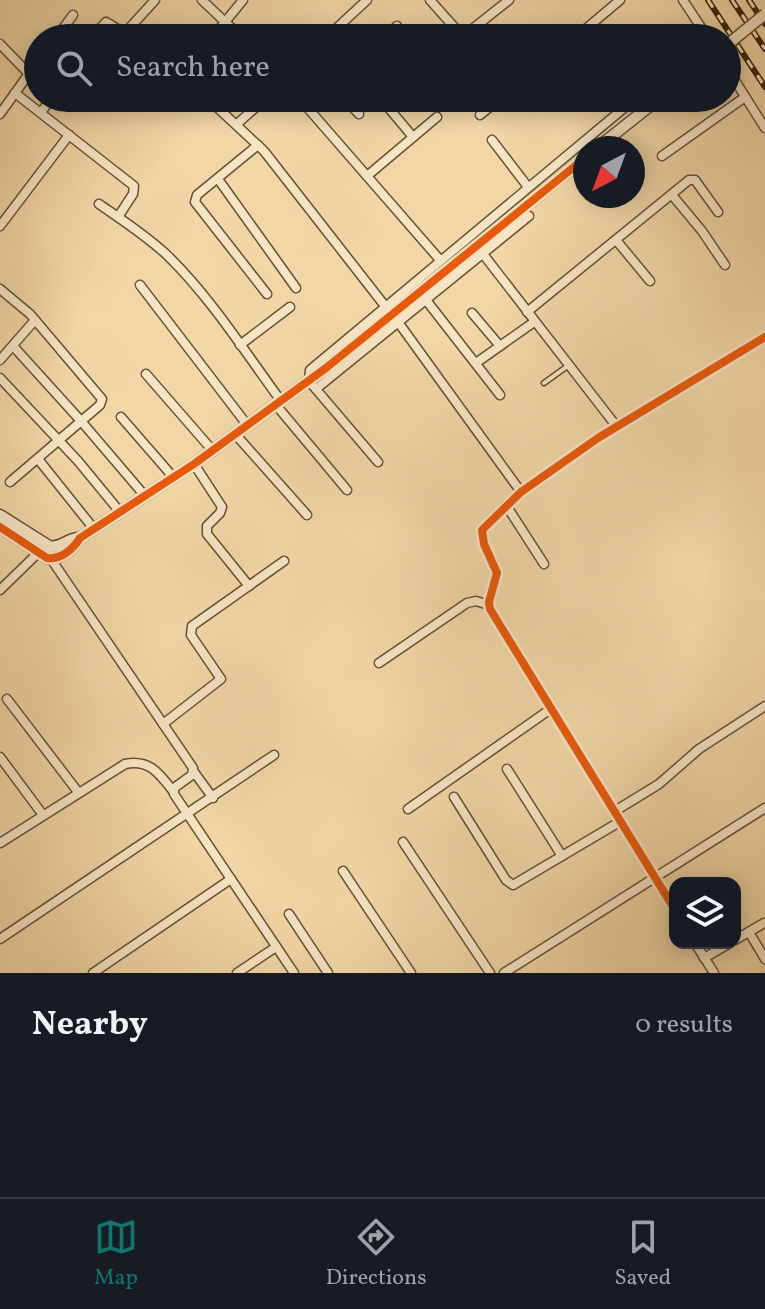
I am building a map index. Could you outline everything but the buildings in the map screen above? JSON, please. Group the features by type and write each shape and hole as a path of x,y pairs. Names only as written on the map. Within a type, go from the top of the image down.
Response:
{"street":[{"path":"137,24 155,0"},
{"path":"202,0 226,22 243,0"},
{"path":"341,24 367,0"},
{"path":"430,0 450,24"},
{"path":"479,24 509,0"},
{"path":"592,24 620,0"},
{"path":"683,0 699,24"},
{"path":"741,34 765,14"},
{"path":"66,24 73,15"},
{"path":"0,44 24,69"},
{"path":"0,114 24,81"},
{"path":"741,91 765,128"},
{"path":"15,93 24,100"},
{"path":"741,100 745,97"},
{"path":"223,112 258,145 385,306"},
{"path":"237,124 250,112"},
{"path":"311,112 440,260"},
{"path":"392,112 413,137"},
{"path":"480,115 484,112"},
{"path":"378,462 312,385 308,375 313,365 619,112"},
{"path":"612,136 642,112"},
{"path":"662,156 724,112"},
{"path":"41,113 134,186 133,194 118,217"},
{"path":"367,176 437,117"},
{"path":"0,226 69,135"},
{"path":"492,140 528,187"},
{"path":"258,145 197,195 195,202 267,294"},
{"path":"312,385 326,368 573,168"},
{"path":"527,312 692,178 718,212"},
{"path":"218,179 296,288"},
{"path":"672,195 725,265"},
{"path":"99,204 167,256 240,345 279,403 347,490"},
{"path":"51,559 70,550 80,538 174,478 279,403 312,385 398,322 529,216"},
{"path":"616,240 650,281"},
{"path":"483,254 617,427"},
{"path":"140,285 248,426"},
{"path":"0,289 35,320 102,399 100,405 10,482"},
{"path":"426,300 500,395"},
{"path":"240,345 290,307"},
{"path":"472,313 500,346"},
{"path":"0,360 35,320"},
{"path":"398,322 521,492"},
{"path":"476,363 534,322"},
{"path":"489,605 497,573 484,544 482,530 506,505 617,427 764,340"},
{"path":"13,346 145,496"},
{"path":"146,374 213,451"},
{"path":"0,378 120,512"},
{"path":"121,417 174,478"},
{"path":"236,435 307,515"},
{"path":"38,459 94,529"},
{"path":"194,464 222,507 207,526 207,534 249,586"},
{"path":"506,505 544,564"},
{"path":"0,515 51,559 213,798"},
{"path":"0,527 42,549 80,538"},
{"path":"0,590 42,549"},
{"path":"163,724 221,679 190,629 284,561"},
{"path":"379,663 467,603 476,601 489,605 669,901"},
{"path":"7,699 78,792"},
{"path":"615,811 648,792 699,749 765,706"},
{"path":"408,809 552,708"},
{"path":"0,939 274,755"},
{"path":"0,757 43,815"},
{"path":"0,842 125,764 134,762 154,768 179,785 231,879 294,973"},
{"path":"507,769 562,856"},
{"path":"179,785 194,772"},
{"path":"454,797 509,884 516,884 621,821"},
{"path":"504,973 765,808"},
{"path":"403,842 490,973"},
{"path":"343,871 411,973"},
{"path":"93,973 231,879"},
{"path":"289,914 328,973"},
{"path":"741,937 764,923"},
{"path":"749,932 765,959"},
{"path":"237,973 276,947"},
{"path":"699,949 714,973"},
{"path":"704,958 720,949"}],"lane":[{"path":"544,383 569,365"}],"railway":[{"path":"708,0 724,24"},
{"path":"732,0 765,49"},
{"path":"749,0 765,24"},
{"path":"741,50 765,87"}],"cycle path":[{"path":"0,527 47,558 66,553 80,538 194,464 326,368 573,168"},
{"path":"669,900 490,609 497,573 484,544 482,530 521,492 598,438 765,337"}]}
